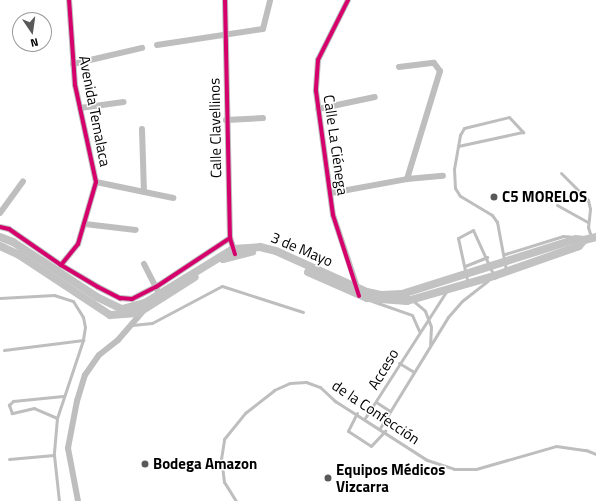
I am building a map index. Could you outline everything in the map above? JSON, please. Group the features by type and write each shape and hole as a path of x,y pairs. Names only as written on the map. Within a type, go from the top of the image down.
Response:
{"main road":[{"path":"0,237 13,242 97,297 122,310 144,302 234,251"},
{"name":"3 de Mayo","path":"234,251 260,247 276,251 361,294 381,295 404,293 456,278 466,270 491,266 505,258 585,240"},
{"path":"361,294 414,300 506,272 585,240"},
{"path":"0,246 19,255 110,315 124,316 158,291 234,251"}],"street":[{"name":"Avenida Temalaca","path":"61,266 78,244 96,182 80,108 73,64 69,0"},
{"name":"Calle Clavellinos","path":"225,0 226,120 230,238 234,251"},
{"path":"157,45 264,29 270,0"},
{"name":"Calle La Ciénega","path":"348,0 318,60 318,109 331,193 341,244 361,294"},
{"path":"73,64 142,48"},
{"path":"399,67 434,63 440,71 408,179"},
{"path":"318,109 375,97"},
{"path":"80,108 124,102"},
{"path":"226,120 263,118"},
{"path":"142,129 144,192"},
{"path":"331,193 408,179 443,176"},
{"path":"0,213 23,181"},
{"path":"96,182 173,198"},
{"path":"85,224 136,230"},
{"path":"0,227 9,228 61,266 120,298 144,302 130,326 99,355 85,375 76,401 68,448 78,501"},
{"path":"144,264 158,291 230,238"}],"lane":[{"path":"458,146 523,132 508,118 464,128 458,146 454,169 455,188 460,196 468,203 492,215 497,222 505,258 506,272"},
{"path":"561,173 588,200 590,209 585,240"},
{"path":"557,205 588,222"},
{"path":"468,284 458,238 473,230 487,257 494,276"},
{"path":"466,270 487,257"},
{"name":"Acceso","path":"380,428 452,311 494,276"},
{"name":"Acceso","path":"366,418 419,331 456,278"},
{"path":"130,326 152,323 222,286 303,312"},
{"name":"Acceso","path":"404,293 414,300 428,318 432,336 429,347"},
{"path":"0,298 54,294 73,301 83,317 85,327 83,340 63,396 57,418 54,455 60,501"},
{"path":"361,294 377,304 412,315 419,331"},
{"path":"4,350 83,340"},
{"path":"400,363 414,372"},
{"name":"de la Confección","path":"236,501 224,482 221,459 224,439 245,413 274,390 290,383 306,382 320,387 335,401 366,418 434,464 454,469 476,469 556,446 586,450 596,454"},
{"path":"57,418 34,408 12,413 9,405 12,401 63,396"},
{"path":"376,402 390,411"},
{"path":"356,413 347,429 359,439 374,446 385,431"},
{"path":"9,459 54,455"}],"cycle path":[{"path":"61,265 78,244 96,182 75,85 69,0"},
{"path":"225,0 230,238 235,254"},
{"path":"348,0 318,60 316,91 333,215 359,296"},
{"path":"0,227 9,229 61,265 98,287 120,298 132,299 156,287 230,238"}],"place":[{"name":"C5 MORELOS","path":"494,197"},
{"name":"Bodega Amazon","path":"145,464"},
{"name":"Equipos Médicos Vizcarra","path":"328,478"}]}
